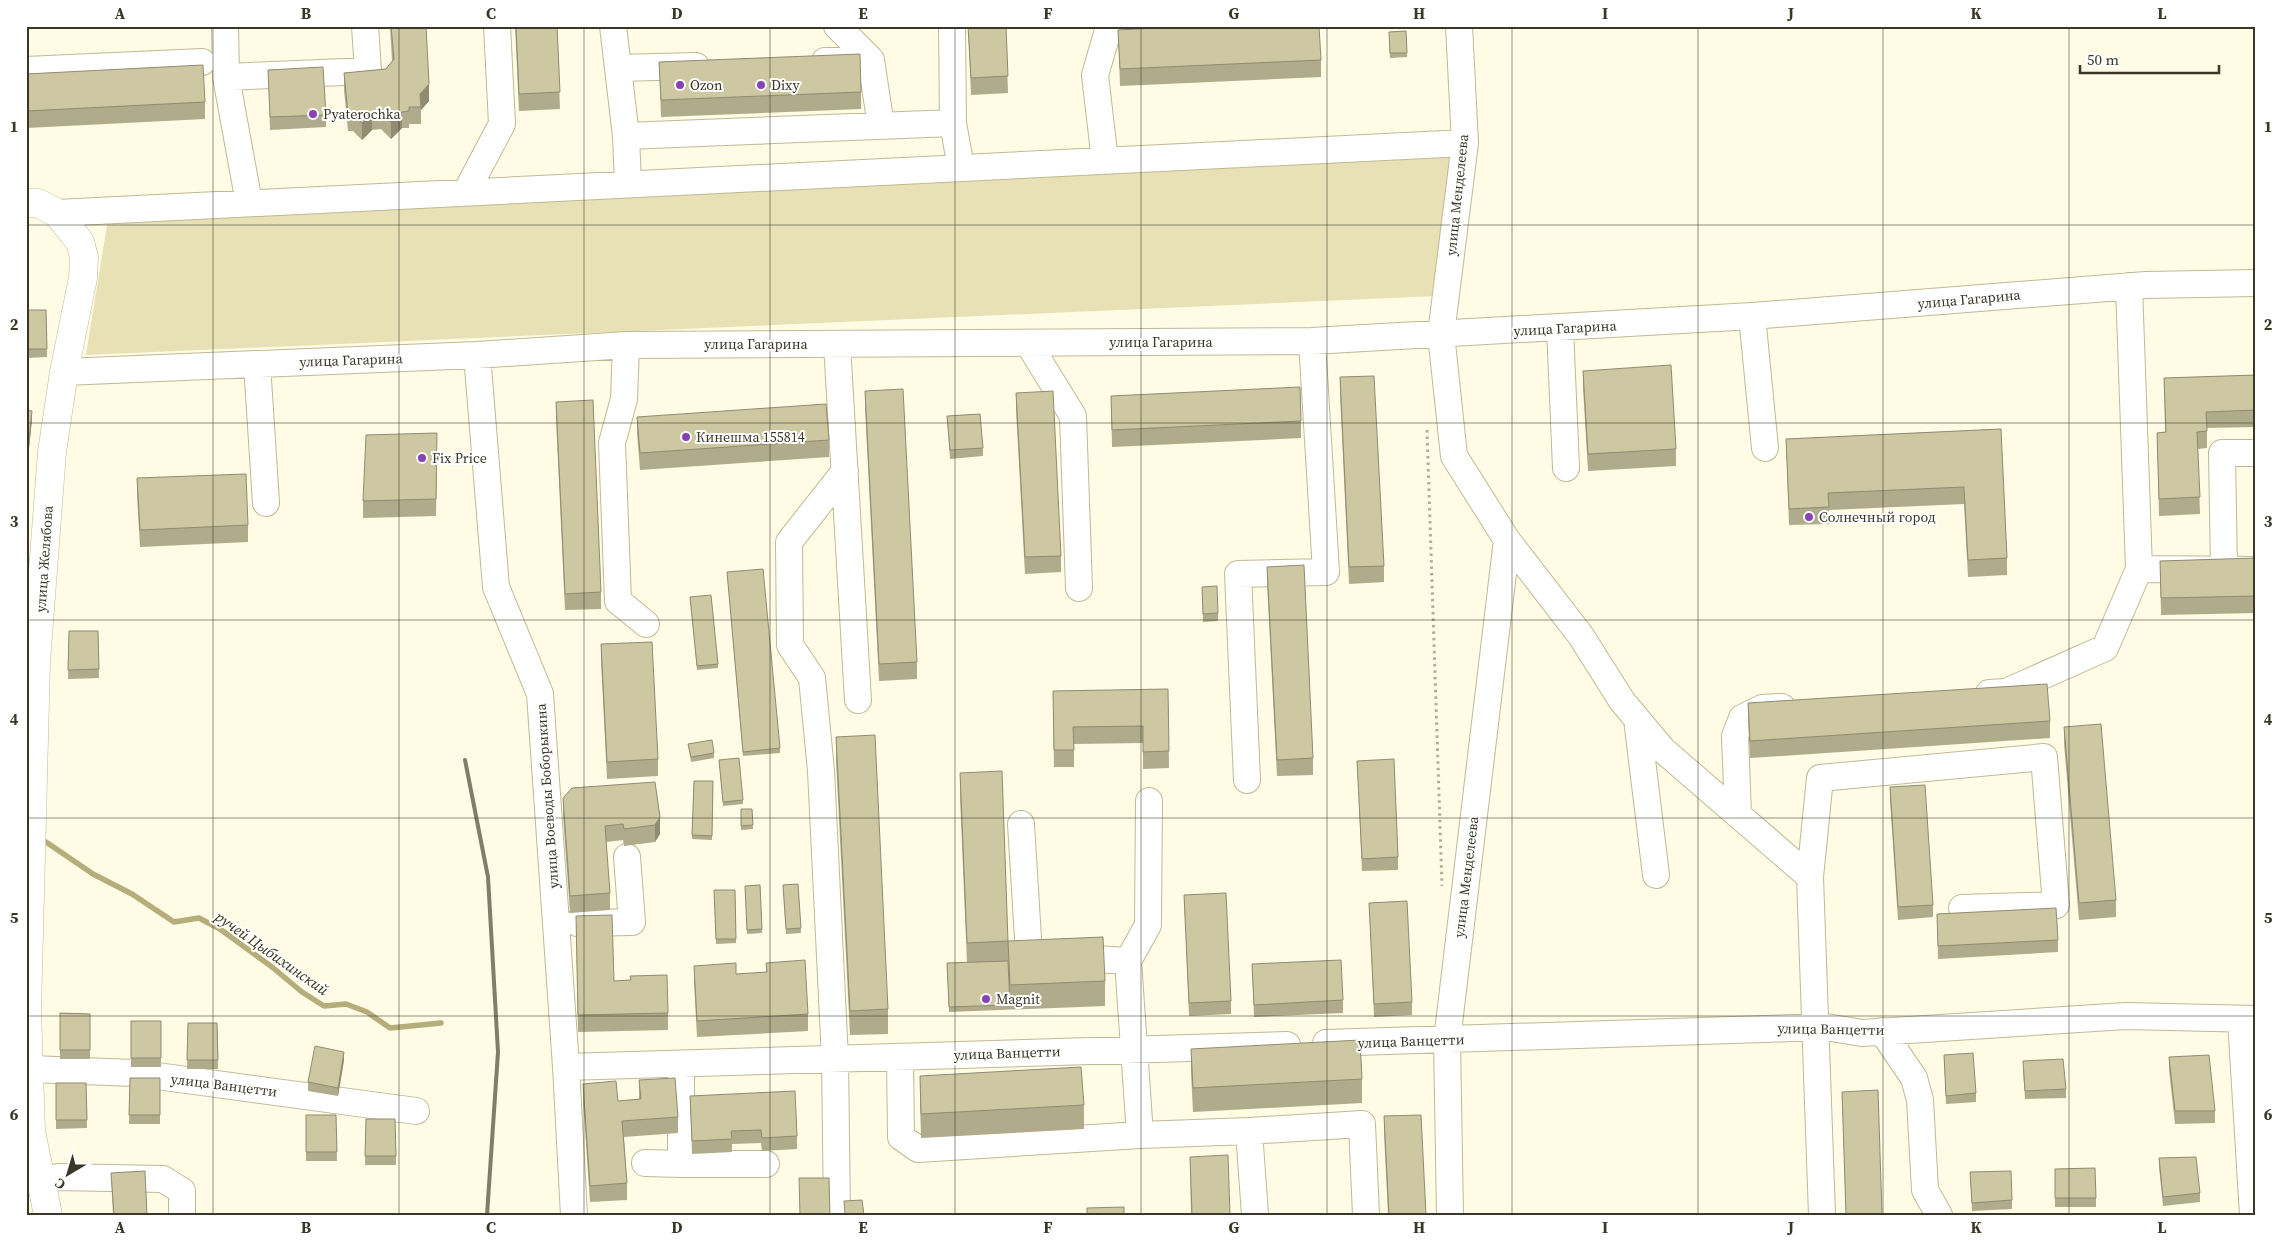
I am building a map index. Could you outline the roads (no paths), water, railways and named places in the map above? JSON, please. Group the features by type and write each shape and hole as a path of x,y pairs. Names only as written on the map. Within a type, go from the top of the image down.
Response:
{"main road":[{"path":"26,203 38,203 57,213"},
{"name":"улица Желябова","path":"48,1215 28,1113 30,1070 27,1010 31,661 52,452 64,372 83,278 84,257 80,242 57,213"}],"street":[{"path":"225,26 226,77 249,203"},
{"path":"226,77 368,71 366,26"},
{"path":"466,192 502,124 497,26"},
{"path":"613,26 626,136 628,184"},
{"path":"837,26 871,60 881,126"},
{"path":"952,26 953,123 961,168"},
{"path":"1105,161 1096,75 1109,26 1152,26"},
{"name":"улица Менделеева","path":"1459,26 1465,143 1441,334 1454,456 1507,540 1581,636 1622,701 1663,750 1810,877"},
{"path":"803,62 871,60"},
{"path":"26,70 202,62"},
{"path":"618,68 715,65"},
{"path":"626,136 953,123"},
{"path":"57,213 1465,143"},
{"name":"улица Гагарина","path":"64,372 477,356 626,345 1312,341 1752,316 2129,286 2256,283"},
{"path":"1967,694 2006,692 2105,648 2140,569 2129,286"},
{"path":"1752,316 1765,448"},
{"path":"1560,328 1566,468"},
{"path":"1247,780 1238,574 1326,572 1312,341"},
{"path":"1028,343 1073,416 1079,588"},
{"path":"837,344 858,700"},
{"path":"626,345 624,398 612,443 618,601 646,624"},
{"name":"улица Воеводы Боборыкина","path":"477,356 496,587 540,694 566,1067 574,1215"},
{"path":"257,364 266,504"},
{"path":"2224,570 2222,453 2256,453"},
{"path":"836,1215 835,1059 821,771 812,678 790,645 790,542 845,471"},
{"name":"улица Менделеева","path":"1450,1215 1446,1040 1507,540"},
{"path":"2140,569 2256,570"},
{"path":"1738,815 1735,736 1742,718 1762,708 1801,705"},
{"path":"1637,719 1656,875"},
{"path":"1822,1215 1810,877 1820,778 2044,757 2056,905 1962,908"},
{"path":"1140,1136 1128,961 1148,925 1149,801"},
{"path":"1021,824 1029,955 1128,961"},
{"path":"556,924 632,922 627,857"},
{"name":"улица Ванцетти","path":"566,1067 1815,1027 1862,1032 2126,1016 2249,1020"},
{"path":"2249,1020 2253,1215"},
{"path":"1882,1031 1914,1078 1920,1100 1925,1190 1940,1215"},
{"path":"900,1057 901,1137 918,1149 1362,1124 1366,1215"},
{"path":"681,1064 681,1164"},
{"name":"улица Ванцетти","path":"30,1070 135,1073 416,1111"},
{"path":"1249,1131 1255,1215"},
{"path":"645,1163 766,1164"},
{"path":"41,1181 58,1177 164,1179 182,1191 182,1215"}],"waterway":[{"name":"ручей Цыбихинский","path":"46,842 93,874 132,894 174,922 199,918 220,929 272,967 302,992 324,1006 346,1004 367,1012 390,1028 441,1023"}],"railway":[{"path":"465,760 488,877 498,1052 487,1215"}],"place":[{"name":"Ozon","path":"680,85"},
{"name":"Dixy","path":"761,85"},
{"name":"Pyaterochka","path":"313,114"},
{"name":"Кинешма 155814","path":"686,437"},
{"name":"Fix Price","path":"422,458"},
{"name":"Солнечный город","path":"1809,517"},
{"name":"Magnit","path":"986,999"}]}
